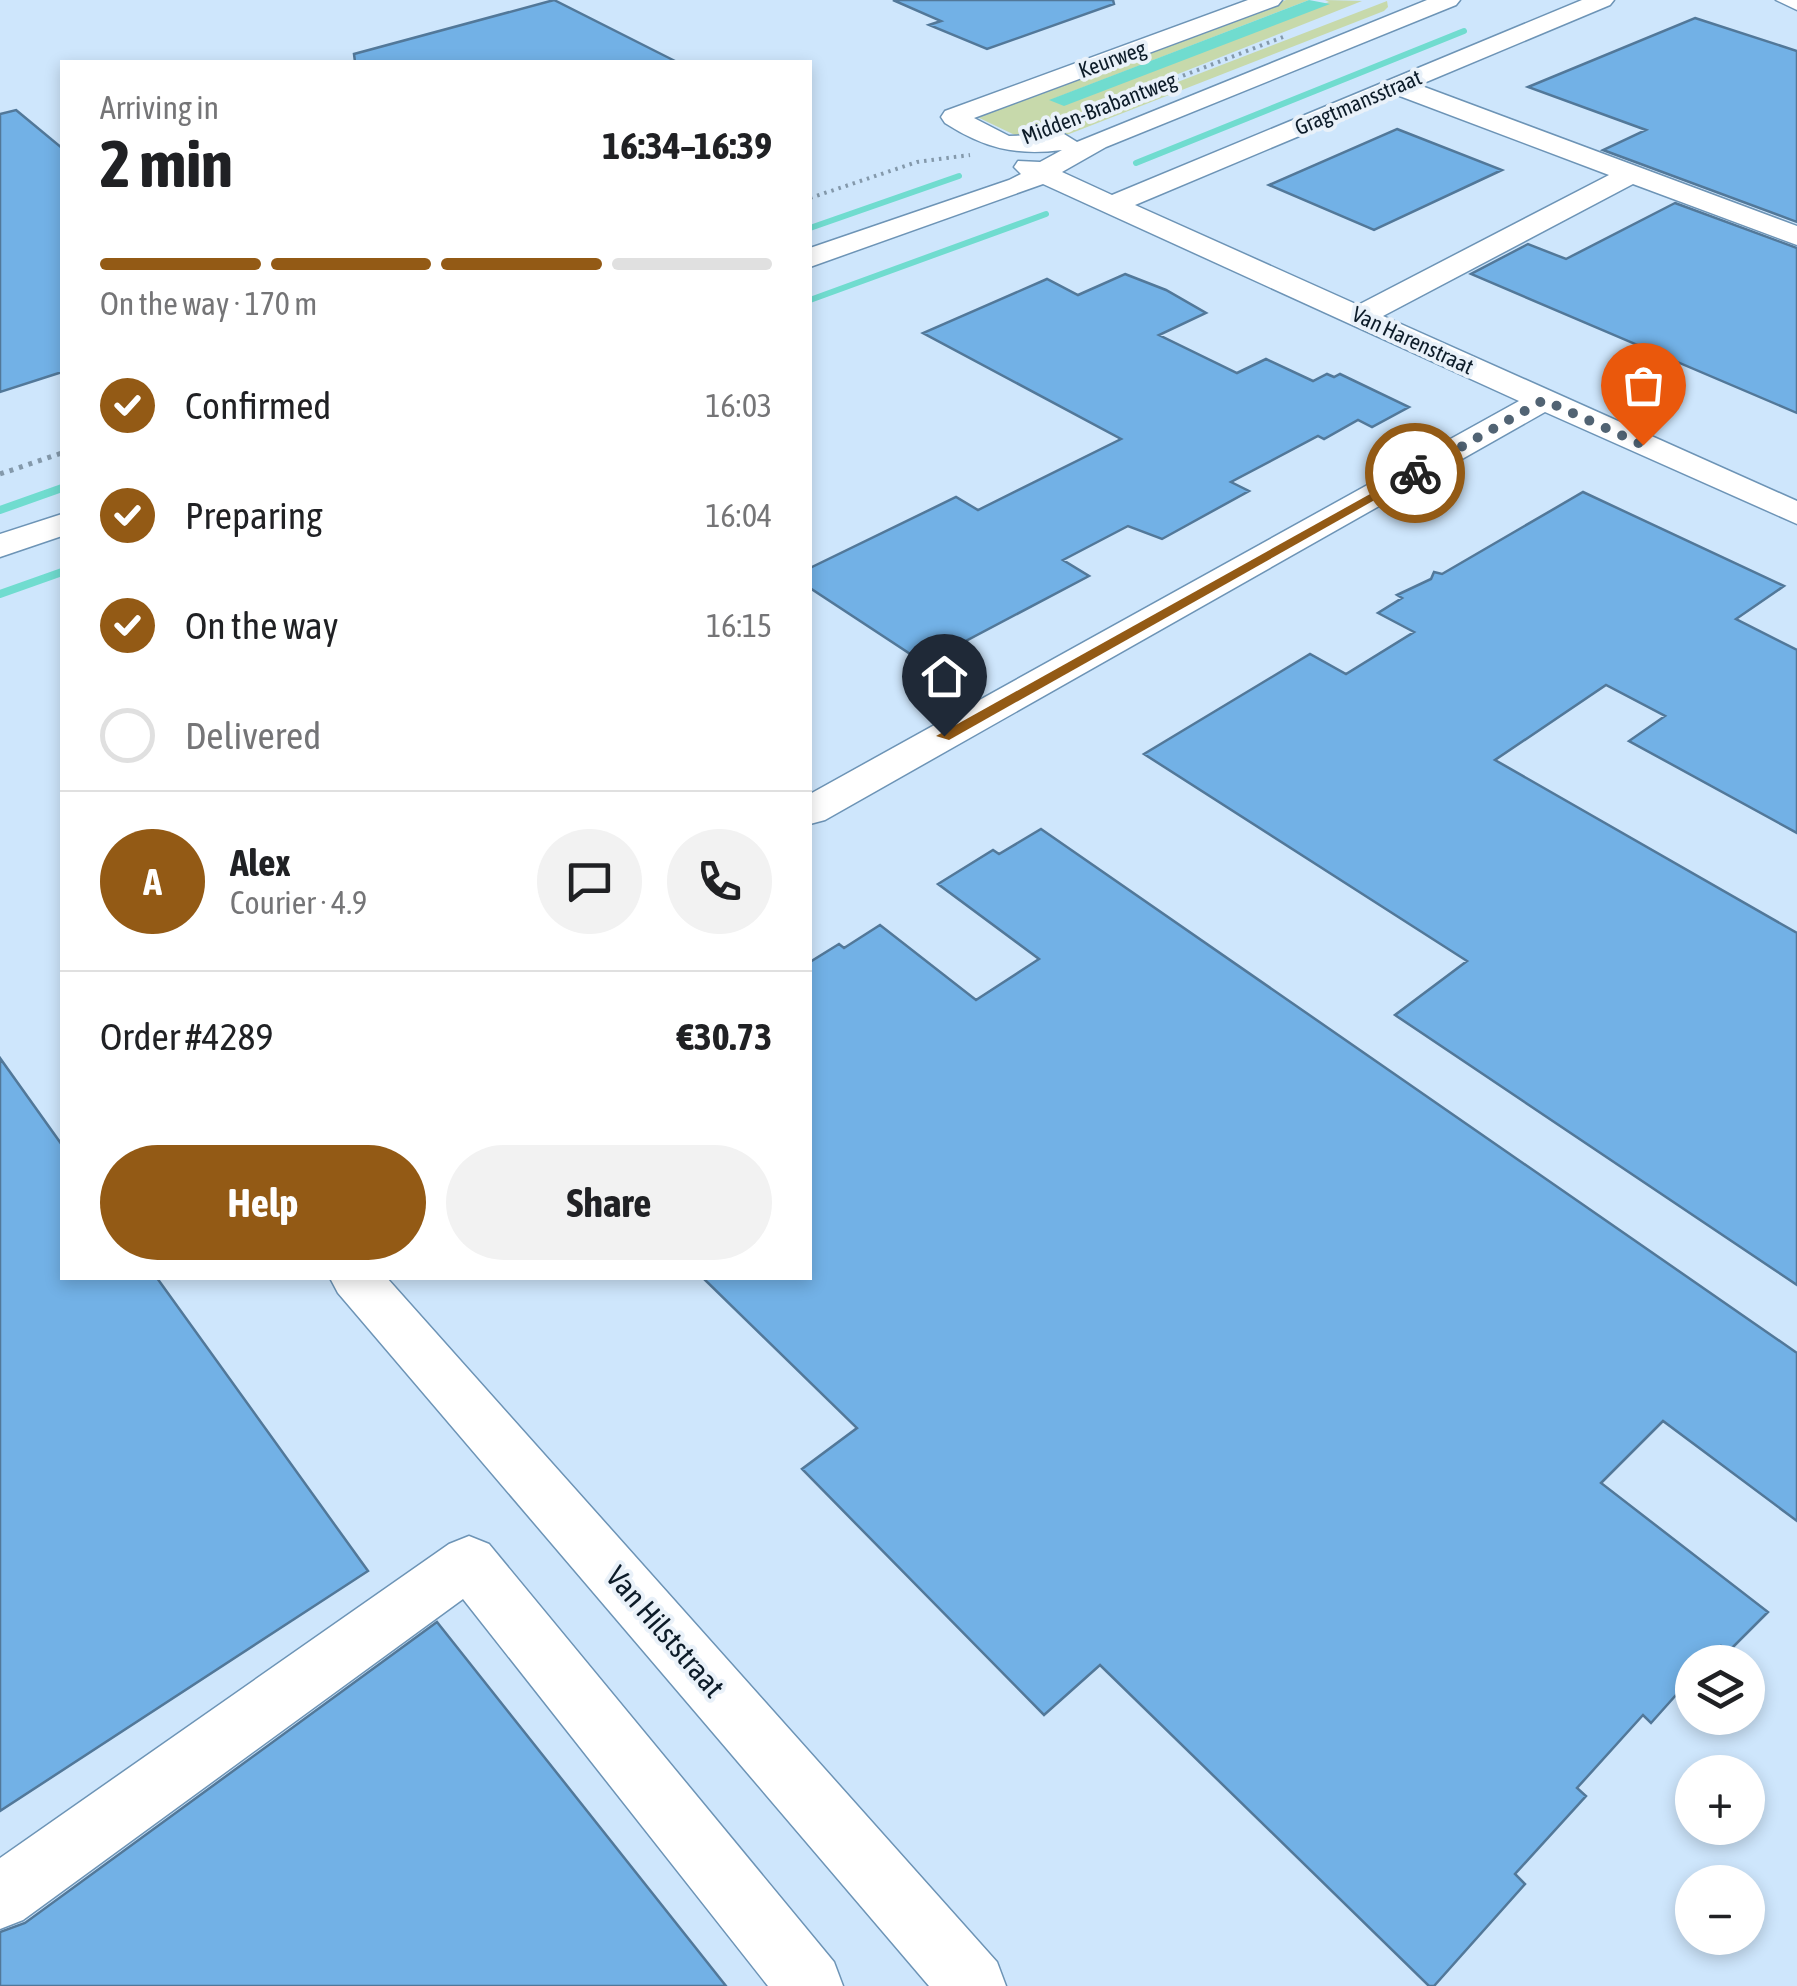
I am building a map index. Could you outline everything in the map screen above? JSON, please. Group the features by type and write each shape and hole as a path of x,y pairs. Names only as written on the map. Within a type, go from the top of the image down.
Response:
{"street":[{"name":"Keurweg","path":"1004,145 954,118 1270,0"},
{"name":"Gragtmansstraat","path":"1113,204 1602,0"},
{"path":"1788,0 1797,3"},
{"name":"Midden-Brabantweg","path":"812,257 1019,186 1065,142 1425,2"},
{"name":"Midden-Brabantweg","path":"1036,170 1097,140 1425,2"},
{"path":"1397,86 1797,236"},
{"path":"1004,145 1065,142"},
{"name":"Van Harenstraat","path":"1036,170 1797,514"},
{"path":"1359,316 1632,174"},
{"path":"812,810 1544,400"},
{"path":"0,546 60,525"},
{"name":"Van Hilststraat","path":"358,1280 973,1986"},
{"path":"0,1896 469,1562 810,1986"}],"path":[{"name":"Midden-Brabantweg","path":"812,197 917,162 980,154 1290,34"},
{"path":"0,474 60,454"}],"shaded area":[{"path":"1286,0 1309,0 1050,100 1329,2 1325,0 1362,1 1019,137 973,115"},
{"path":"1309,0 1330,4 1064,106 1049,100"},
{"path":"1387,1 1384,11 1046,143 1025,141"}],"building":[{"path":"554,0 673,60 355,60 354,54"},
{"path":"893,0 1113,0 1114,4 987,49 929,25 941,21"},
{"path":"1695,18 1797,51 1797,222 1603,150 1646,130 1528,87"},
{"path":"16,110 60,146 60,373 0,392 0,114"},
{"path":"1397,129 1502,170 1374,230 1269,185"},
{"path":"1675,203 1797,248 1797,413 1471,274 1528,244 1566,259"},
{"path":"1125,274 1166,290 1206,313 1159,335 1237,373 1266,359 1313,381 1327,374 1340,374 1409,407 1372,427 1358,420 1324,439 1318,436 1231,482 1249,491 1162,539 1128,526 1063,560 1089,576 924,663 812,589 812,567 956,497 978,510 1121,439 923,333 1047,279 1078,295"},
{"path":"1583,492 1784,586 1736,619 1797,650 1797,833 1629,741 1665,716 1606,685 1495,760 1797,933 1797,1285 1395,1015 1467,961 1144,754 1310,654 1346,674 1414,632 1378,613 1402,598 1397,595 1431,579 1434,572 1442,574"},
{"path":"1041,829 1797,1353 1797,1521 1663,1421 1601,1483 1768,1612 1735,1645 1675,1645 1675,1696 1651,1723 1643,1715 1577,1788 1586,1796 1515,1874 1525,1884 1434,1986 1429,1986 1100,1665 1044,1715 802,1469 857,1428 705,1280 812,1280 812,961 839,944 844,948 880,925 976,1000 1039,959 938,884 993,850 999,854"},
{"path":"0,1058 60,1142 60,1280 158,1280 368,1571 0,1811"},
{"path":"437,1622 726,1986 0,1986 0,1932 25,1923"}],"waterway":[{"path":"1136,163 1464,31"},
{"path":"812,227 959,176"},
{"path":"812,299 1046,214"},
{"path":"0,510 60,489"},
{"path":"0,594 60,573"}],"way so far":[{"path":"1415,473 1544,400 1643,445"}],"route":[{"path":"944,736 1415,473"}]}
